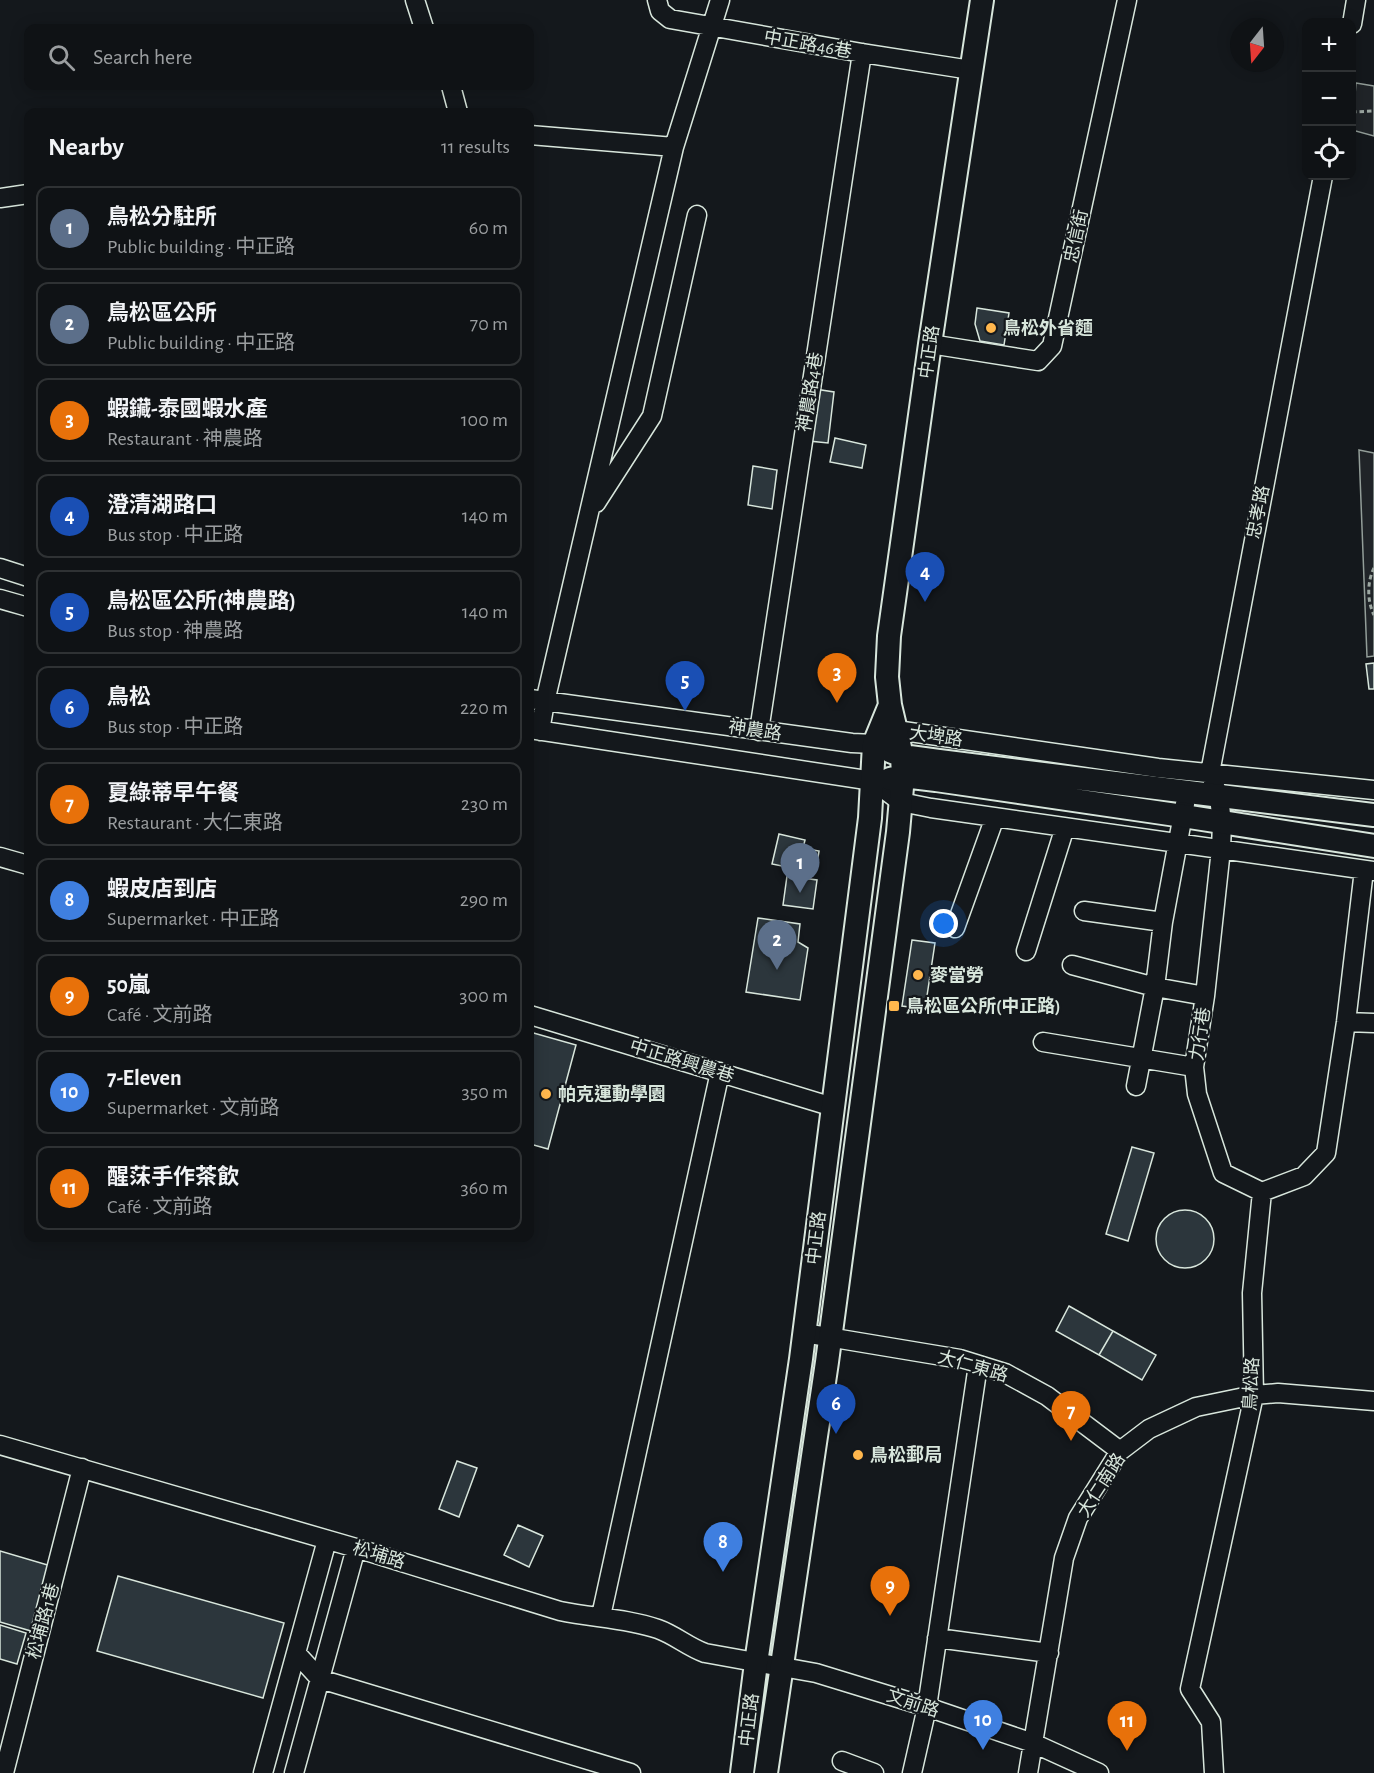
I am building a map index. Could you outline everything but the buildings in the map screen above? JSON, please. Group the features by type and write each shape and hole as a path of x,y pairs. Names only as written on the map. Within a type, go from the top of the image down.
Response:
{"main road":[{"name":"中正路","path":"766,1773 830,1338 901,802 903,766 890,705 887,677 889,636 982,0"},
{"name":"中正路","path":"742,1773 804,1333 833,1107 873,781 874,744 890,705"},
{"name":"大埤路","path":"874,744 903,766 1222,823 1374,846"},
{"name":"大埤路","path":"873,781 903,766 1187,793 1374,815"}],"street":[{"path":"416,0 423,24"},
{"name":"中正路46巷","path":"657,0 660,11 670,19 971,70"},
{"path":"535,730 537,700 588,515 674,147 720,0"},
{"name":"忠信街","path":"930,344 1038,361 1052,346 1127,0"},
{"path":"1353,18 1356,0"},
{"name":"神農路4巷","path":"759,731 861,53"},
{"path":"452,90 457,108"},
{"path":"534,135 674,147"},
{"name":"忠孝路","path":"1221,849 1222,823 1219,797 1210,773 1213,751 1322,180"},
{"path":"0,198 24,195"},
{"path":"588,515 652,416 698,215"},
{"path":"0,568 24,576"},
{"path":"0,599 24,606"},
{"name":"神農路","path":"537,700 759,731 874,744"},
{"name":"神農路","path":"535,730 873,781"},
{"name":"大埤路","path":"874,744 896,730 1158,768 1374,790"},
{"path":"1136,1086 1187,793 1210,773"},
{"path":"873,781 901,802 1369,871 1326,1153 1304,1176 1262,1192"},
{"path":"955,928 995,817"},
{"path":"1026,951 1065,827"},
{"name":"力行巷","path":"1221,849 1205,996 1194,1067 1197,1094 1223,1173 1262,1192"},
{"path":"0,857 24,864"},
{"path":"1084,910 1163,922"},
{"path":"1072,964 1155,987 1205,996"},
{"name":"中正路興農巷","path":"534,1016 833,1107"},
{"path":"1346,1022 1374,1023"},
{"path":"1043,1042 1194,1067"},
{"path":"601,1616 720,1072"},
{"name":"鳥松路","path":"1214,1773 1211,1722 1190,1689 1254,1395 1252,1293 1262,1192"},
{"name":"大仁東路","path":"804,1333 960,1359 1005,1373 1047,1396 1120,1451"},
{"path":"912,1773 927,1707 978,1365"},
{"name":"大仁南路","path":"1028,1773 1064,1558 1078,1518 1120,1451 1149,1429 1196,1407 1254,1395 1278,1393 1374,1401"},
{"name":"松埔路","path":"0,1445 356,1548 560,1611 601,1616 657,1628 705,1653 756,1663"},
{"name":"松埔路1巷","path":"4,1773 82,1468"},
{"path":"263,1773 327,1540"},
{"path":"294,1773 356,1548"},
{"path":"937,1638 1048,1653"},
{"path":"297,1654 320,1679 631,1773"},
{"name":"文前路","path":"756,1663 816,1673 927,1707 1033,1743 1099,1773"},
{"path":"842,1761 874,1773"}],"path":[{"path":"1356,112 1374,111"},
{"path":"1374,568 1368,592 1374,615"}],"shaded area":[{"path":"1356,83 1374,86 1374,136 1356,131"},
{"path":"1359,450 1374,453 1374,656 1367,657"}],"place":[{"name":"鳥松外省麵","path":"991,328"},
{"name":"澄清湖路口","path":"925,602"},
{"name":"蝦鑶-泰國蝦水產","path":"837,703"},
{"name":"鳥松區公所(神農路)","path":"685,711"},
{"name":"鳥松分駐所","path":"800,893"},
{"name":"鳥松區公所","path":"777,970"},
{"name":"麥當勞","path":"918,975"},
{"name":"鳥松區公所(中正路)","path":"894,1006"},
{"name":"帕克運動學園","path":"546,1094"},
{"name":"鳥松","path":"836,1434"},
{"name":"夏綠蒂早午餐","path":"1071,1441"},
{"name":"鳥松郵局","path":"858,1455"},
{"name":"蝦皮店到店","path":"723,1572"},
{"name":"50嵐","path":"890,1616"},
{"name":"7-Eleven","path":"983,1750"},
{"name":"醒莯手作茶飲","path":"1127,1751"}]}
